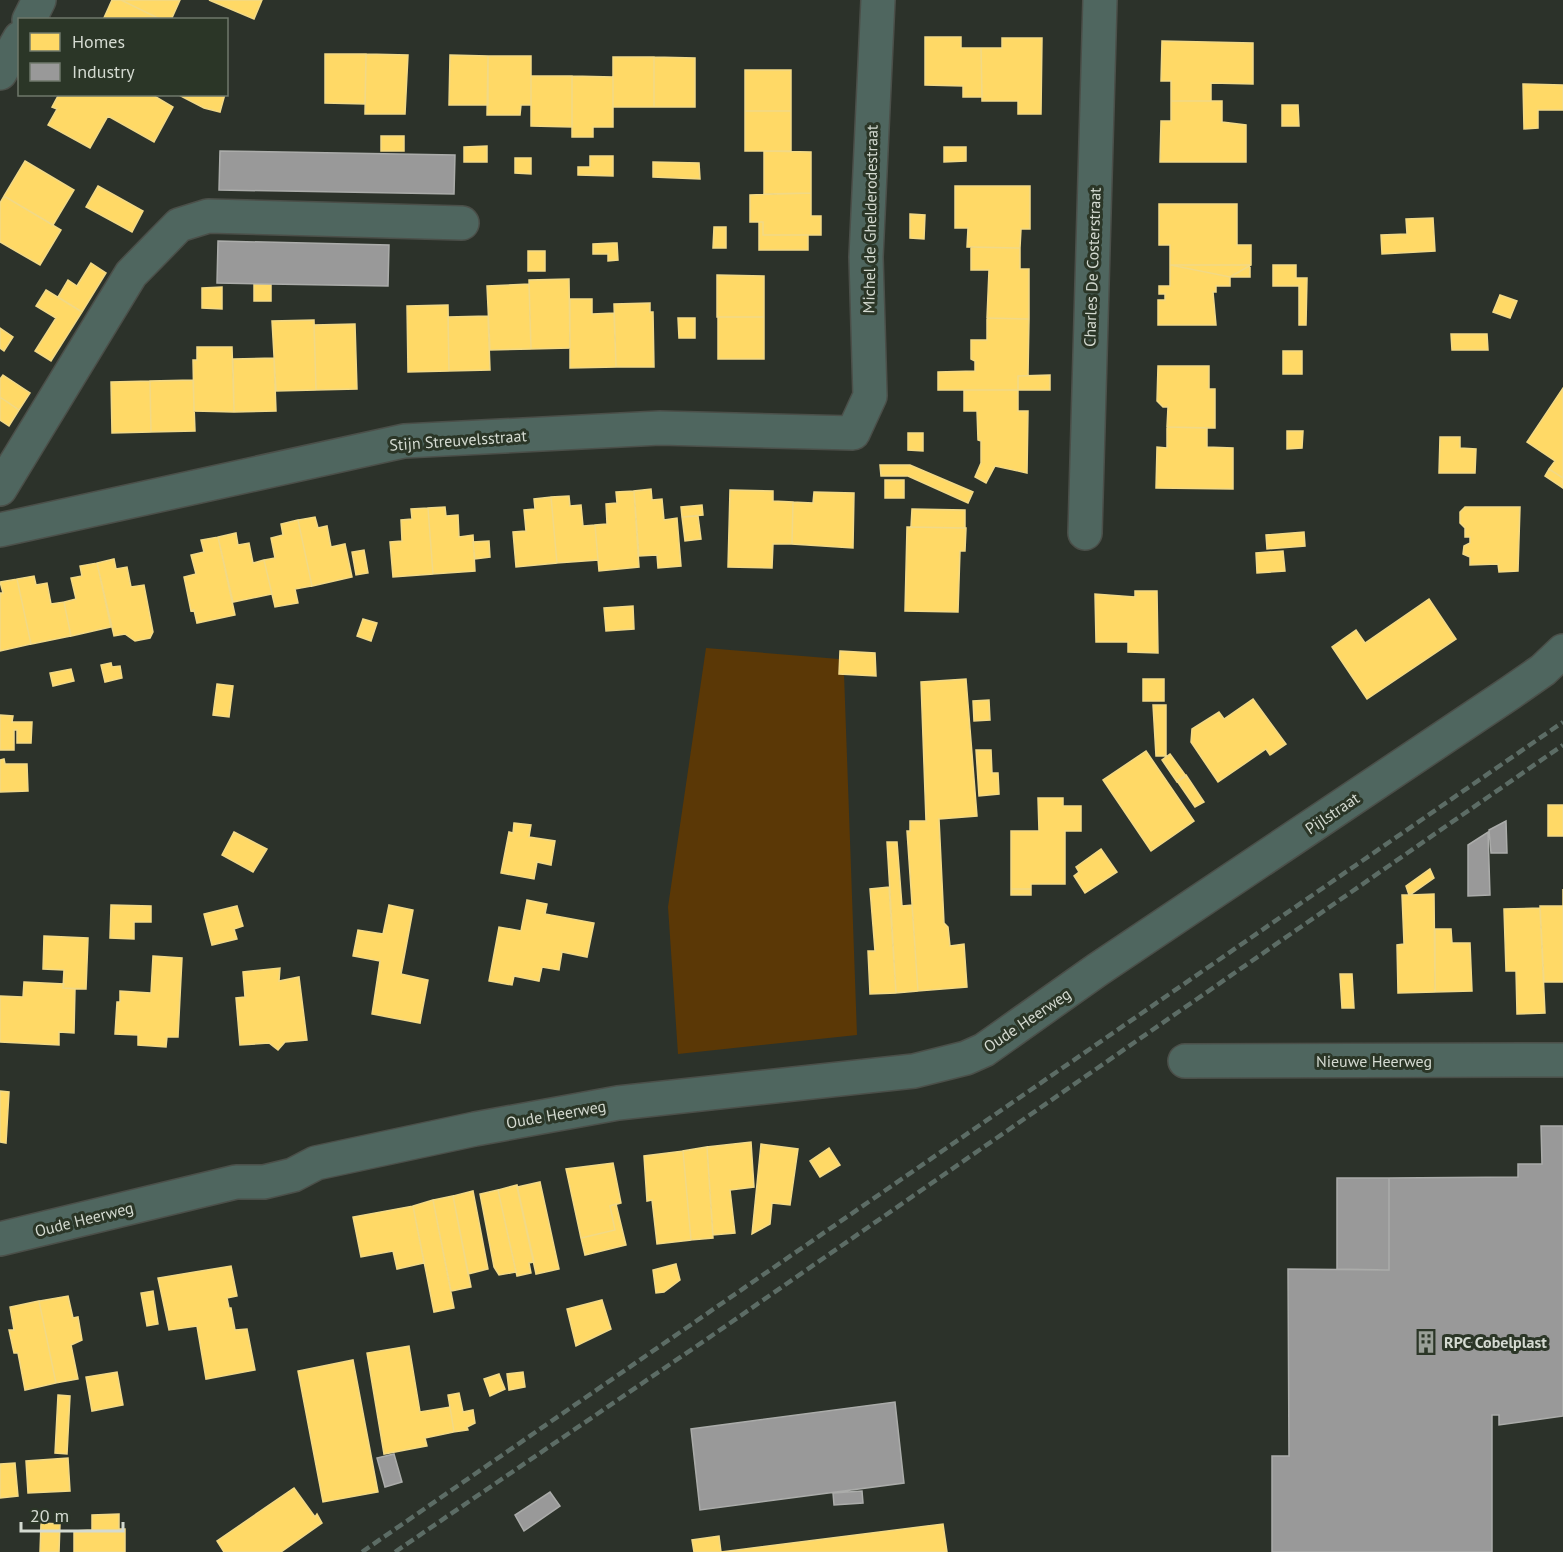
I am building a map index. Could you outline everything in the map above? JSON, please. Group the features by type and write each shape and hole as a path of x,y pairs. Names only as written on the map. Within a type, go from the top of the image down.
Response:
{"street":[{"path":"30,18 39,0"},
{"name":"Michel de Ghelderodestraat","path":"853,434 870,396 866,257 878,0"},
{"name":"Charles De Costerstraat","path":"1085,533 1100,0"},
{"path":"0,73 18,42"},
{"path":"0,489 131,274 180,225 208,216 462,223"},
{"name":"Stijn Streuvelsstraat","path":"0,530 404,441 660,428 853,434"},
{"name":"Pijlstraat","path":"1097,970 1510,693 1543,670 1563,651"},
{"name":"Oude Heerweg","path":"0,1239 236,1182 293,1175 316,1163 486,1126 618,1103 888,1074 955,1061 984,1050 1097,970"},
{"name":"Nieuwe Heerweg","path":"1185,1061 1563,1060"}],"shaded area":[{"path":"706,648 839,659 839,673 844,674 857,1035 678,1054 668,907"}],"building: Homes":[{"path":"112,0 121,0 158,18 104,18"},
{"path":"121,0 180,0 172,18 158,18"},
{"path":"209,0 262,0 254,19"},
{"path":"925,37 961,37 961,48 981,48 982,97 963,97 963,86 925,85"},
{"path":"1002,38 1042,38 1041,114 1018,114 1018,101 982,101 981,48 1002,48"},
{"path":"1162,41 1253,43 1253,84 1211,83 1211,101 1171,101 1171,81 1161,81"},
{"path":"325,54 366,54 365,104 325,103"},
{"path":"366,54 408,55 405,114 365,114"},
{"path":"450,55 488,56 488,105 449,105"},
{"path":"488,56 531,56 531,105 521,105 520,115 487,115"},
{"path":"613,57 654,57 654,107 613,107"},
{"path":"654,57 695,58 695,107 654,107"},
{"path":"745,70 791,70 791,111 745,111"},
{"path":"531,76 572,76 572,127 531,126"},
{"path":"572,76 613,77 613,127 593,127 593,137 572,137"},
{"path":"1523,84 1563,85 1563,110 1538,110 1538,128 1524,129"},
{"path":"58,96 154,96 173,107 154,142 108,116 90,148 48,125 57,109 52,107"},
{"path":"181,96 224,96 220,112 204,108"},
{"path":"1171,101 1222,101 1222,122 1246,125 1246,162 1160,162 1161,121 1171,121"},
{"path":"1282,105 1298,105 1299,126 1282,126"},
{"path":"745,111 791,111 791,151 745,151"},
{"path":"381,136 404,136 404,151 381,151"},
{"path":"487,146 487,162 464,162 464,147"},
{"path":"944,147 966,147 966,161 944,162"},
{"path":"764,151 811,152 811,193 764,194"},
{"path":"590,156 613,156 613,176 578,175 578,167 590,167"},
{"path":"515,158 531,158 531,174 515,173"},
{"path":"25,161 74,190 53,225 4,196"},
{"path":"653,162 699,163 700,179 653,177"},
{"path":"98,186 143,211 132,232 86,207"},
{"path":"955,186 1030,186 1030,229 1021,229 1020,248 967,247 968,228 955,228"},
{"path":"811,193 811,216 821,216 821,235 763,235 763,222 750,222 750,195"},
{"path":"4,196 61,230 40,265 0,242 0,203"},
{"path":"1159,204 1237,204 1237,245 1251,245 1251,265 1230,277 1170,265 1170,245 1159,245"},
{"path":"910,214 925,215 924,239 910,238"},
{"path":"1433,218 1435,251 1382,254 1381,235 1407,234 1406,219"},
{"path":"759,222 763,222 763,235 808,235 808,250 759,250"},
{"path":"714,227 726,227 726,248 713,248"},
{"path":"617,243 618,260 608,261 608,254 593,254 593,244"},
{"path":"971,247 1020,248 1020,269 1029,269 1029,319 987,318 989,270 971,270"},
{"path":"528,251 545,251 545,271 528,271"},
{"path":"91,263 106,273 82,312 58,297 68,280 77,286"},
{"path":"1170,265 1250,265 1250,277 1230,277 1230,286 1216,286 1216,292 1213,292 1216,325 1158,325 1158,300 1165,300 1165,294 1159,294 1159,286 1170,286"},
{"path":"1273,265 1296,265 1296,278 1307,278 1306,325 1299,325 1299,286 1273,286"},
{"path":"717,275 764,276 764,317 717,317"},
{"path":"569,279 570,348 531,349 529,280"},
{"path":"254,284 271,284 271,301 254,301"},
{"path":"529,284 531,349 490,350 487,286"},
{"path":"222,287 222,309 202,308 202,288"},
{"path":"46,290 82,312 51,361 35,351 56,318 36,306"},
{"path":"1500,295 1517,301 1510,318 1493,312"},
{"path":"570,299 592,299 592,314 614,313 616,367 570,368"},
{"path":"650,303 650,312 653,312 654,367 616,367 614,304"},
{"path":"448,305 449,371 408,372 407,306"},
{"path":"488,316 490,370 449,371 448,317"},
{"path":"718,317 764,317 764,359 718,359"},
{"path":"678,318 695,318 695,338 679,338"},
{"path":"987,318 1029,319 1028,376 1018,376 1018,390 938,390 938,372 975,371 975,361 971,359 971,340 987,340"},
{"path":"314,320 316,390 276,391 272,321"},
{"path":"355,324 357,389 316,390 314,325"},
{"path":"0,328 13,337 4,351 0,348"},
{"path":"1451,334 1487,334 1488,350 1452,350"},
{"path":"197,347 232,347 234,412 194,411 193,360 197,360"},
{"path":"1283,351 1302,351 1302,374 1283,374"},
{"path":"274,358 276,411 234,412 233,359"},
{"path":"1158,366 1209,366 1209,389 1215,389 1215,428 1167,427 1168,407 1163,407 1157,401"},
{"path":"3,375 30,393 19,410 0,397 0,379"},
{"path":"1050,375 1050,390 1018,390 1018,376"},
{"path":"193,380 195,431 151,432 150,381"},
{"path":"150,381 151,432 112,433 111,382"},
{"path":"1563,388 1563,478 1549,469 1555,461 1527,442"},
{"path":"964,390 1018,390 1018,411 1028,411 1027,473 995,466 986,483 975,477 981,463 981,441 978,440 977,411 964,411"},
{"path":"0,397 19,410 9,426 0,420"},
{"path":"1167,427 1207,428 1207,447 1233,448 1233,489 1156,488 1157,447 1167,448"},
{"path":"1287,431 1303,431 1302,448 1287,449"},
{"path":"908,433 923,433 923,451 908,450"},
{"path":"1440,437 1460,437 1460,448 1476,449 1475,473 1439,473"},
{"path":"880,465 910,465 973,492 968,503 908,476 881,476"},
{"path":"1549,469 1563,478 1563,488 1545,476"},
{"path":"885,480 904,480 904,498 885,498"},
{"path":"651,489 652,500 662,499 664,520 677,518 681,566 658,568 657,555 639,556 634,491"},
{"path":"730,490 773,491 773,501 793,502 792,544 773,544 772,568 728,567"},
{"path":"634,491 639,567 599,571 595,525 607,524 606,504 617,503 616,492"},
{"path":"814,492 854,493 853,548 792,544 793,502 813,503"},
{"path":"569,496 570,506 581,505 583,526 595,525 598,560 557,563 551,497"},
{"path":"551,497 557,563 516,567 513,532 526,531 524,510 535,509 534,499"},
{"path":"702,505 703,515 682,517 681,507"},
{"path":"445,507 446,516 458,515 459,537 473,535 475,571 433,574 428,508"},
{"path":"1465,507 1520,507 1518,571 1499,572 1498,564 1470,565 1470,557 1463,554 1464,546 1470,543 1470,537 1465,537 1465,528 1460,523 1460,512"},
{"path":"428,508 433,574 393,577 390,542 402,541 401,520 412,519 411,509"},
{"path":"912,509 965,510 965,528 911,527"},
{"path":"698,516 701,539 685,541 682,517"},
{"path":"315,517 318,528 327,526 331,547 345,544 352,577 312,586 298,520"},
{"path":"298,520 312,586 295,589 298,603 275,607 264,560 275,558 271,538 283,535 281,524"},
{"path":"907,527 966,528 965,551 960,551 958,612 905,611"},
{"path":"1304,532 1305,546 1267,549 1266,535"},
{"path":"236,533 238,545 249,543 253,563 264,560 272,594 233,602 218,537"},
{"path":"218,537 235,615 197,623 194,610 191,611 184,577 196,574 191,555 204,552 201,540"},
{"path":"489,541 490,557 475,559 473,542"},
{"path":"364,550 368,573 356,575 352,552"},
{"path":"1283,551 1285,571 1257,573 1256,553"},
{"path":"114,559 116,569 127,567 131,587 144,585 153,632 150,638 135,641 125,634 114,636 97,563"},
{"path":"97,563 111,627 71,636 64,602 76,599 71,578 82,576 80,566"},
{"path":"34,576 36,585 47,583 51,604 64,602 71,636 31,644 17,579"},
{"path":"17,579 31,644 0,651 0,593 3,593 0,582"},
{"path":"1135,591 1157,591 1158,653 1128,652 1128,642 1096,642 1095,594 1135,597"},
{"path":"1429,599 1456,639 1367,699 1332,647 1356,630 1365,643"},
{"path":"633,606 634,629 606,631 604,608"},
{"path":"363,619 377,623 371,641 357,636"},
{"path":"840,651 875,653 876,676 839,674"},
{"path":"111,663 112,667 120,666 122,678 105,682 101,665"},
{"path":"71,669 74,681 53,686 50,673"},
{"path":"966,679 977,816 939,819 944,923 948,927 950,946 964,944 967,987 918,991 907,831 910,831 910,821 926,821 921,682"},
{"path":"1143,679 1164,679 1164,701 1143,701"},
{"path":"217,684 233,686 229,717 213,715"},
{"path":"1253,699 1286,744 1270,755 1266,749 1218,782 1191,742 1192,729 1219,712 1224,719"},
{"path":"989,700 990,720 974,721 973,701"},
{"path":"1153,705 1166,705 1166,756 1156,756"},
{"path":"0,715 13,716 12,722 32,722 31,743 17,743 17,730 14,730 14,750 0,750"},
{"path":"976,750 991,750 992,773 998,773 999,794 979,796"},
{"path":"1146,751 1194,821 1151,851 1103,780"},
{"path":"1170,754 1186,776 1177,782 1162,760"},
{"path":"4,759 5,764 27,764 28,791 0,792 0,760"},
{"path":"1186,775 1204,802 1195,807 1177,781"},
{"path":"1038,798 1063,798 1063,806 1081,806 1081,831 1065,831 1065,884 1031,884 1031,889 1011,889 1011,831 1039,831"},
{"path":"1548,805 1563,805 1563,836 1548,836"},
{"path":"514,823 531,825 529,837 555,841 551,865 537,862 534,879 501,873 509,832 513,833"},
{"path":"234,832 267,849 253,872 222,855"},
{"path":"887,842 897,842 902,906 912,905 918,991 896,993"},
{"path":"1101,849 1117,872 1085,893 1074,876 1079,872 1076,867"},
{"path":"1430,869 1434,878 1410,895 1434,894 1435,992 1398,993 1397,945 1404,944 1402,895 1409,895 1406,886"},
{"path":"889,887 896,993 870,994 868,951 875,951 870,889"},
{"path":"1011,889 1031,889 1031,895 1011,895"},
{"path":"527,900 547,904 545,914 594,923 587,957 562,952 559,970 542,967 539,981 514,976 512,985 489,981 499,927 521,931"},
{"path":"111,905 151,906 151,922 134,922 134,939 110,938"},
{"path":"389,905 413,910 401,974 428,980 420,1023 372,1014 380,961 353,956 358,930 383,934"},
{"path":"237,906 243,926 234,929 237,939 212,945 204,914"},
{"path":"1540,906 1563,906 1563,982 1544,982"},
{"path":"1540,908 1545,1013 1517,1014 1516,971 1506,971 1504,909"},
{"path":"1435,929 1451,929 1452,943 1470,943 1472,991 1435,992"},
{"path":"44,936 88,938 86,989 63,988 64,970 43,969"},
{"path":"153,956 182,958 178,1037 167,1037 166,1047 138,1045 138,1035 115,1034 120,991 151,993"},
{"path":"280,968 279,981 299,977 307,1040 285,1042 278,1050 269,1043 240,1045 236,998 245,997 243,972"},
{"path":"1340,974 1352,974 1354,1008 1342,1008"},
{"path":"24,982 64,984 63,988 75,989 74,1033 59,1032 59,1045 0,1042 0,996 23,997"},
{"path":"0,1091 9,1092 6,1143 0,1142"},
{"path":"751,1142 754,1187 730,1190 735,1233 713,1235 707,1147"},
{"path":"761,1144 798,1149 790,1205 772,1203 770,1224 752,1234"},
{"path":"707,1147 713,1238 691,1240 683,1151"},
{"path":"829,1148 840,1165 820,1177 810,1161"},
{"path":"683,1151 691,1240 657,1244 652,1200 647,1201 644,1156"},
{"path":"613,1163 621,1203 610,1206 615,1230 581,1238 566,1169"},
{"path":"540,1182 559,1269 536,1274 517,1187"},
{"path":"517,1185 534,1262 529,1263 531,1273 517,1276 498,1190"},
{"path":"498,1190 516,1272 499,1275 494,1267 480,1194"},
{"path":"473,1191 488,1269 468,1274 453,1196"},
{"path":"453,1196 471,1287 451,1291 433,1200"},
{"path":"433,1200 454,1308 434,1312 413,1206"},
{"path":"616,1204 626,1245 585,1255 581,1238 615,1230 610,1206"},
{"path":"413,1206 424,1263 397,1269 393,1251 361,1257 353,1217"},
{"path":"676,1264 680,1280 664,1292 656,1293 653,1270"},
{"path":"231,1266 237,1296 227,1298 229,1308 231,1308 235,1330 247,1329 255,1370 206,1379 197,1326 169,1330 158,1278"},
{"path":"153,1291 158,1324 147,1326 141,1293"},
{"path":"68,1296 73,1318 78,1317 82,1340 71,1345 78,1379 56,1383 39,1301"},
{"path":"602,1300 611,1329 576,1346 567,1309"},
{"path":"39,1301 56,1383 25,1390 18,1353 14,1353 9,1330 14,1330 10,1307"},
{"path":"409,1346 420,1412 450,1407 454,1432 425,1438 427,1446 384,1454 367,1353"},
{"path":"353,1360 378,1492 323,1502 298,1371"},
{"path":"117,1372 123,1405 92,1411 86,1377"},
{"path":"523,1372 525,1387 509,1390 507,1374"},
{"path":"499,1374 505,1389 490,1396 484,1379"},
{"path":"459,1393 463,1412 473,1410 475,1423 467,1427 468,1430 454,1432 448,1395"},
{"path":"58,1395 70,1396 67,1454 55,1453"},
{"path":"68,1458 70,1491 28,1493 26,1461"},
{"path":"15,1463 18,1496 0,1498 0,1464"},
{"path":"294,1488 322,1523 281,1552 224,1552 217,1541"},
{"path":"119,1514 119,1529 125,1529 125,1552 74,1552 74,1531 92,1530 92,1515"},
{"path":"41,1523 60,1524 59,1552 40,1552"},
{"path":"943,1524 947,1552 721,1552"},
{"path":"719,1536 721,1552 694,1552 692,1540"}],"building: Industry":[{"path":"220,151 455,155 454,194 219,190"},
{"path":"218,241 389,245 388,286 217,283"},
{"path":"1506,821 1507,853 1491,853 1489,830"},
{"path":"1488,832 1490,895 1468,896 1468,845"},
{"name":"RPC Cobelplast","path":"1541,1126 1563,1126 1563,1416 1499,1425 1499,1415 1492,1415 1492,1552 1272,1552 1272,1456 1289,1456 1288,1269 1389,1270 1389,1178 1518,1177 1518,1164 1542,1164"},
{"path":"1337,1178 1389,1178 1389,1270 1337,1269"},
{"path":"895,1402 904,1483 700,1510 691,1429"},
{"path":"394,1454 402,1482 385,1487 377,1458"},
{"path":"862,1491 863,1503 834,1505 833,1493"},
{"path":"550,1492 560,1506 524,1531 515,1515"}],"railway":[{"path":"362,1552 1563,722"},
{"path":"395,1552 707,1339 1563,745"}],"place":[{"name":"RPC Cobelplast","path":"1426,1342"}]}
